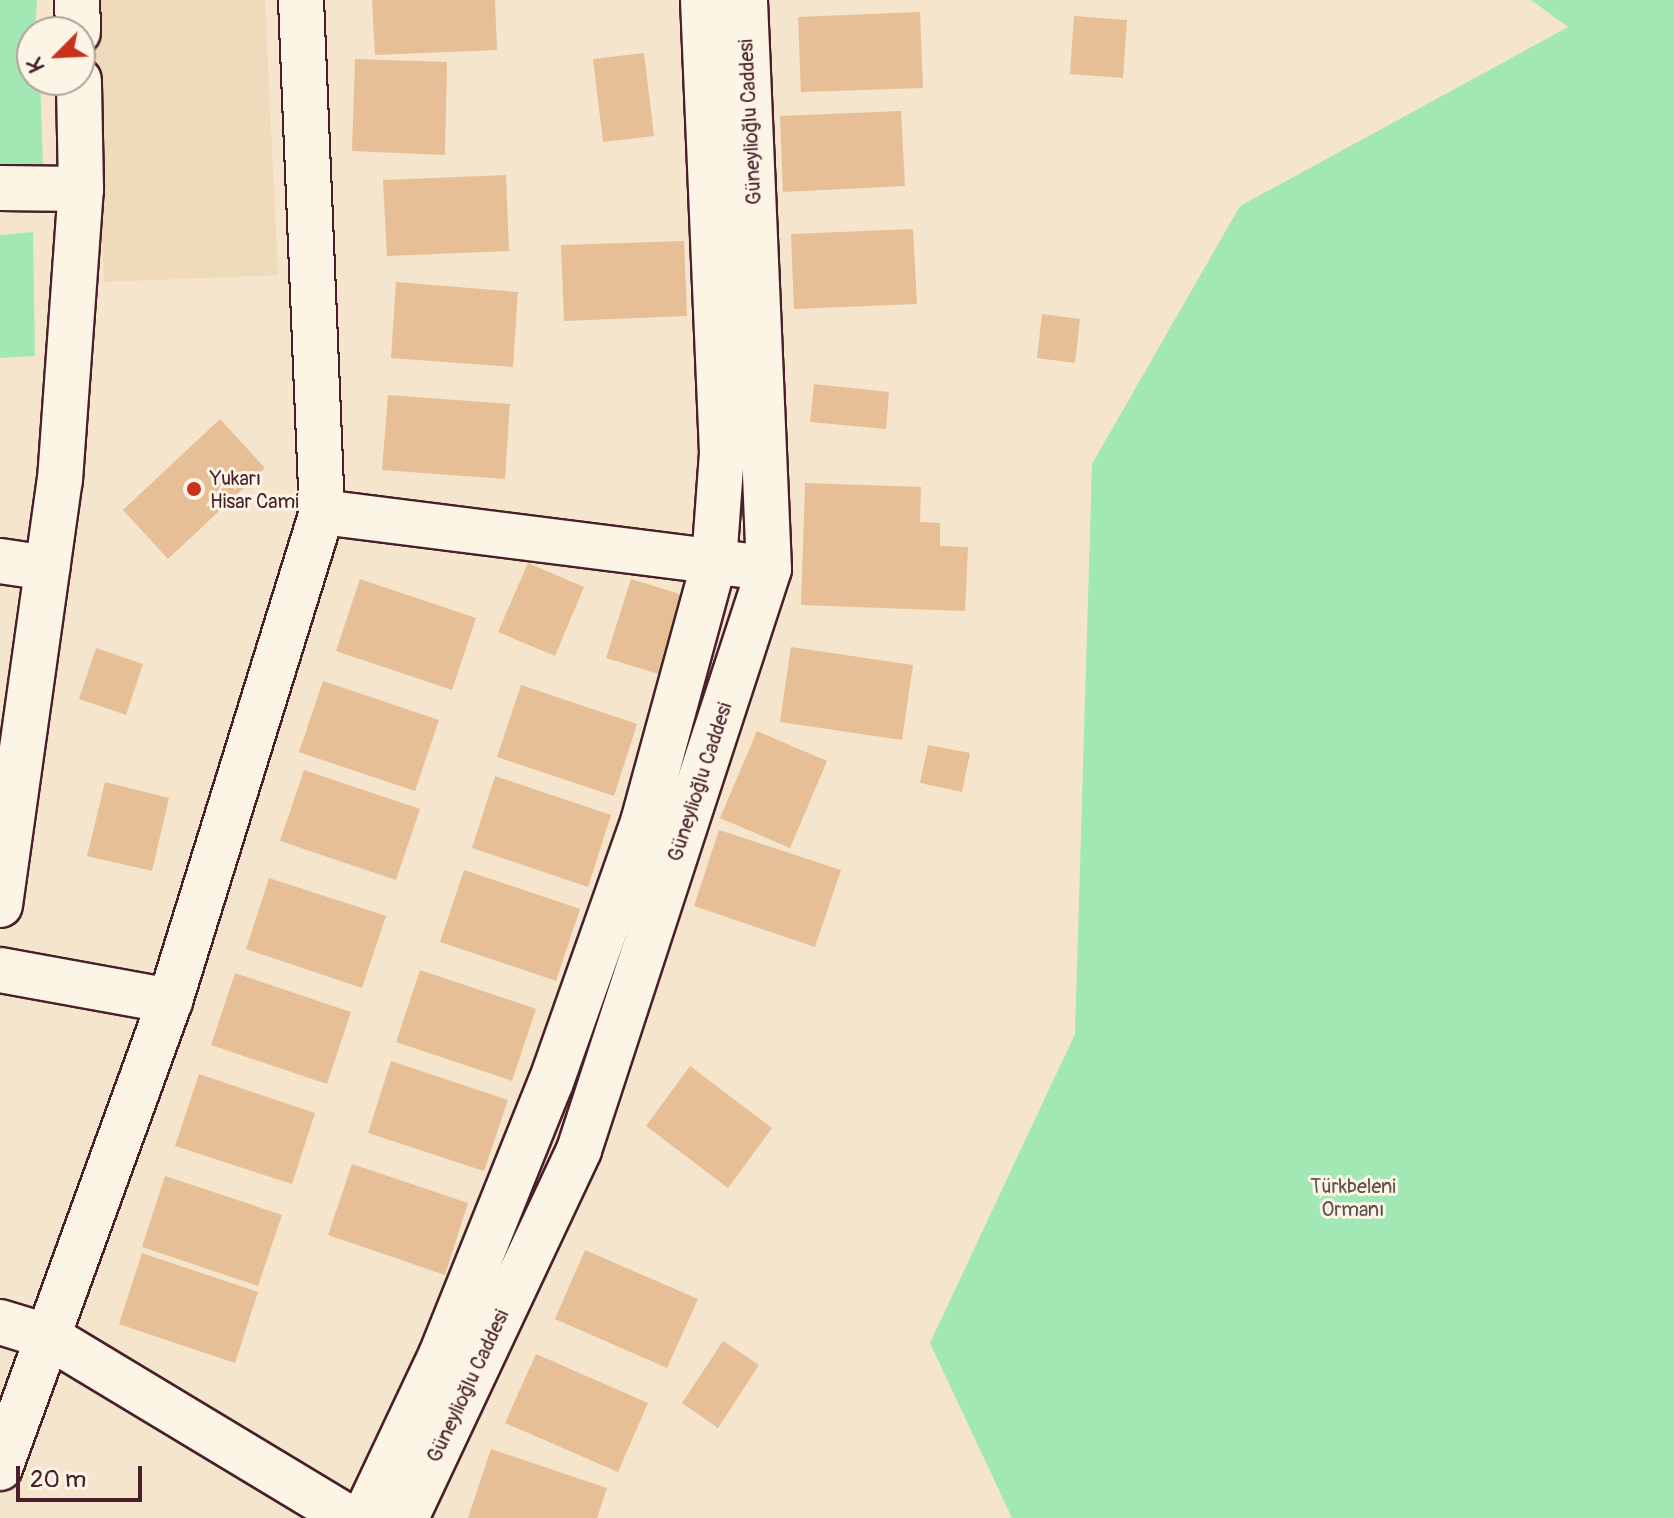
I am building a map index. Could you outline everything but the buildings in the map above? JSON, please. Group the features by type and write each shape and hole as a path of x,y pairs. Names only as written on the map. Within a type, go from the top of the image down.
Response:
{"street":[{"path":"0,1468 170,1001 322,512 301,0"},
{"name":"Güneylioğlu Caddesi","path":"364,1518 441,1355 551,1082 643,822 714,562 722,453 703,0"},
{"name":"Güneylioğlu Caddesi","path":"406,1518 579,1150 769,569 745,0"},
{"path":"0,905 47,568 81,189 79,96"},
{"path":"0,188 81,189"},
{"path":"322,512 769,569"},
{"path":"0,561 47,568"},
{"path":"0,970 170,1001"},
{"path":"0,1322 49,1337 349,1518"}],"shaded area":[{"path":"92,0 265,0 278,275 104,282 96,16 93,16"}],"green space":[{"path":"0,0 37,0 36,16 16,16 16,96 41,96 43,164 0,164"},
{"name":"Türkbeleni Ormanı","path":"1531,0 1674,0 1674,1518 1012,1518 930,1343 1075,1034 1092,464 1240,206 1568,27"},
{"path":"33,232 35,356 0,358 0,235"}],"place":[{"name":"Yukarı Hisar Cami","path":"194,489"}]}
